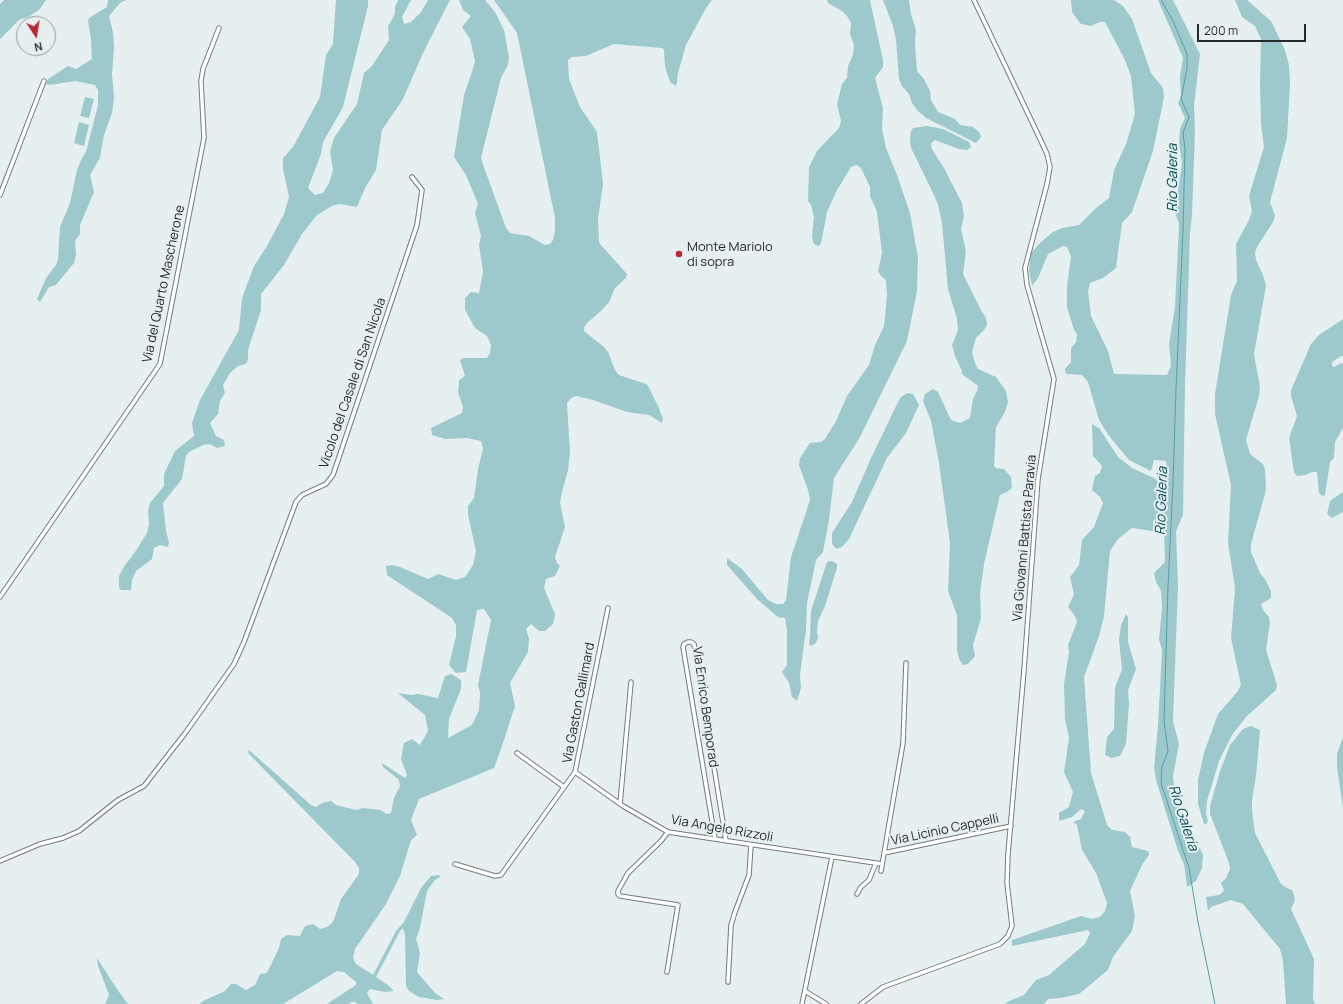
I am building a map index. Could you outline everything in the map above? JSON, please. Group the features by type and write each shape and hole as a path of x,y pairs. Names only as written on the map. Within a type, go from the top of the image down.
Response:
{"street":[{"name":"Via Giovanni Battista Paravia","path":"861,1004 883,987 997,946 1006,940 1012,926 1007,879 1011,826 1038,479 1054,379 1027,285 1025,268 1050,167 1047,154 1042,143 974,0"},
{"name":"Via del Quarto Mascherone","path":"0,597 160,364 204,138 201,81 203,68 219,28"},
{"path":"0,195 44,81"},
{"name":"Vicolo del Casale di San Nicola","path":"0,861 40,844 63,838 79,831 118,800 144,786 186,732 234,664 244,642 296,502 302,495 326,484 333,475 417,224 422,192 421,188 412,177"},
{"name":"Via Gaston Gallimard","path":"455,864 496,876 500,875 575,772 608,608"},
{"name":"Via Enrico Bemporad","path":"715,839 683,647 684,644 688,642 692,642 694,644 726,841"},
{"path":"881,871 903,743 906,663"},
{"path":"620,804 631,682"},
{"path":"517,753 564,787"},
{"name":"Via Angelo Rizzoli","path":"575,772 620,804 668,832 882,864"},
{"name":"Via Licinio Cappelli","path":"884,853 1011,826"},
{"path":"667,972 678,906 620,896 618,892 628,873 661,841 668,832"},
{"path":"728,982 731,925 749,875 751,844"},
{"path":"802,1004 832,857"},
{"path":"858,894 861,887 869,880 876,863"},
{"path":"805,991 826,1004"}],"shaded area":[{"path":"4,0 46,0 39,10 30,16 16,16 16,23 0,39 0,4"},
{"path":"108,0 126,0 120,3 109,16 113,32 114,47 112,74 114,98 112,113 104,135 100,158 90,175 94,192 80,225 80,234 75,241 76,255 74,263 56,285 49,287 40,302 37,299 46,278 56,265 58,259 60,227 70,203 77,170 86,152 98,105 98,90 95,85 75,81 50,85 46,84 48,79 68,66 76,69 92,59 88,21 89,18 107,7"},
{"path":"336,0 368,0 368,6 343,107 323,142 321,154 308,188 315,195 323,193 329,183 333,170 330,152 334,138 357,104 364,73 372,66 389,40 388,26 395,14 395,7 398,0 411,0 402,17 404,24 411,22 421,12 428,0 450,0 423,53 403,99 382,130 376,170 365,188 357,207 340,204 332,206 317,215 302,234 284,265 261,294 261,310 248,350 248,360 246,364 238,366 230,373 223,385 225,393 220,401 218,414 210,423 216,436 224,440 225,446 217,448 210,444 203,445 189,452 186,456 182,479 163,503 166,531 169,542 168,547 160,545 154,548 152,559 136,571 132,580 131,590 121,590 119,587 119,576 147,533 150,503 164,486 164,474 175,451 194,436 192,423 200,400 239,330 242,298 254,266 267,246 284,214 289,197 283,169 283,158 293,147 320,97 326,55 333,44"},
{"path":"459,0 485,0 495,12 504,30 509,57 508,65 501,78 481,158 506,228 510,233 529,236 545,245 550,244 553,240 555,218 517,33 494,0 712,0 686,45 676,86 670,82 665,67 664,50 662,48 614,44 586,56 572,57 568,60 569,79 580,107 597,132 603,184 598,219 599,241 627,274 626,278 615,288 609,302 587,323 584,327 584,331 608,352 615,370 619,375 648,386 663,419 662,423 649,415 627,412 593,400 576,396 571,398 567,403 570,453 568,470 560,503 565,527 555,557 560,566 555,576 546,579 544,588 555,614 553,624 545,631 539,631 531,624 526,629 529,639 528,652 510,683 515,706 494,768 419,799 411,820 417,835 411,840 400,876 386,904 355,949 353,958 356,964 373,975 396,931 404,922 421,888 431,876 441,876 434,881 427,891 420,928 416,939 420,953 417,972 435,993 444,999 437,1000 419,997 409,991 406,986 405,935 403,928 376,977 394,991 385,992 370,989 367,993 373,1004 357,1004 352,1002 349,1004 327,1004 356,985 356,982 344,972 337,971 283,1004 199,1004 225,991 231,984 236,984 246,990 255,985 260,974 267,973 279,948 281,939 287,935 300,936 305,926 313,924 320,929 327,927 333,922 341,899 359,874 359,868 355,862 248,753 249,750 311,805 316,807 322,803 331,801 336,805 356,810 363,808 380,810 387,814 391,813 394,798 400,786 399,780 383,767 382,763 405,778 407,775 401,759 404,743 412,739 420,745 428,731 425,715 398,693 411,695 418,694 438,698 445,676 451,674 461,680 461,689 449,719 448,738 472,725 479,710 480,693 478,685 491,620 484,609 477,610 466,672 456,673 449,665 456,636 456,625 452,618 387,575 386,566 392,565 400,567 428,579 438,574 456,580 465,577 473,565 476,551 468,515 468,506 474,498 478,469 483,449 481,441 467,438 445,439 432,435 431,428 462,413 463,407 458,392 459,380 465,376 460,360 464,358 487,358 490,353 491,345 487,336 475,328 465,310 465,298 471,292 479,293 483,272 479,245 481,236 475,213 478,204 466,175 454,157 464,95 475,61 470,39 462,27 471,16 463,10"},
{"path":"827,0 870,0 883,60 883,67 875,78 883,108 882,129 886,148 910,213 918,258 917,291 907,341 860,437 834,478 829,520 823,552 816,560 807,603 806,630 800,674 801,688 797,701 792,697 789,683 782,672 787,665 787,630 785,618 778,617 757,599 727,565 727,558 742,569 768,600 776,604 783,604 786,600 791,557 810,500 799,465 800,458 810,443 821,442 825,439 836,421 847,396 869,365 875,345 884,326 887,296 886,280 878,271 882,253 877,212 870,196 870,187 861,168 857,165 851,167 837,190 827,212 821,244 818,246 814,244 812,237 814,217 811,205 808,201 809,167 817,151 839,128 841,121 837,104 842,84 847,78 848,66 853,55 854,45 850,34 851,23 847,16 842,11 828,3"},
{"path":"883,0 909,0 911,14 916,30 915,44 917,71 924,79 930,91 931,100 938,112 955,119 960,125 973,127 979,132 981,137 976,143 926,118 912,103 909,94 902,86 899,79 896,40 893,26"},
{"path":"1071,0 1114,0 1123,6 1132,19 1151,73 1163,88 1164,97 1153,151 1132,212 1122,223 1116,268 1103,278 1090,283 1088,291 1091,316 1108,351 1114,374 1167,375 1171,366 1169,344 1175,307 1179,224 1175,212 1182,163 1179,143 1180,129 1185,118 1178,103 1181,96 1180,76 1183,58 1158,0 1173,0 1200,54 1194,106 1195,131 1185,385 1183,515 1176,531 1178,586 1173,721 1179,744 1173,776 1175,797 1203,855 1202,868 1196,881 1187,887 1184,864 1178,851 1156,780 1154,768 1162,650 1159,640 1162,607 1161,591 1156,582 1154,573 1165,562 1164,533 1132,528 1118,539 1110,551 1104,616 1099,636 1084,677 1091,773 1107,825 1112,830 1125,832 1130,837 1132,847 1148,851 1149,855 1142,865 1130,891 1135,916 1132,931 1113,957 1108,970 1079,994 1048,999 1044,1004 1005,1004 1024,995 1036,980 1049,975 1085,944 1090,933 1088,930 1012,946 1012,940 1081,916 1092,919 1100,917 1105,911 1107,903 1096,873 1082,850 1077,825 1073,822 1081,819 1085,811 1081,809 1072,817 1059,821 1059,813 1069,807 1073,792 1064,772 1069,738 1065,719 1064,684 1069,652 1068,645 1077,622 1075,616 1068,607 1074,594 1070,577 1079,565 1082,540 1094,527 1103,503 1100,497 1092,490 1095,476 1100,473 1102,466 1093,456 1092,424 1099,428 1118,457 1132,468 1154,478 1160,483 1168,476 1166,461 1154,460 1151,471 1129,460 1109,436 1099,420 1088,382 1082,375 1066,374 1065,369 1071,362 1071,348 1076,342 1077,334 1074,330 1067,307 1067,286 1071,256 1067,247 1063,246 1048,254 1038,278 1032,286 1029,270 1031,253 1053,232 1062,228 1079,225 1096,208 1109,198 1114,170 1126,144 1135,114 1131,76 1124,58 1105,22 1100,22 1091,26 1081,24 1072,12"},
{"path":"1235,0 1247,0 1271,21 1285,50 1289,65 1290,83 1287,138 1270,202 1275,216 1255,253 1256,260 1266,286 1254,354 1260,387 1259,396 1246,440 1250,454 1263,464 1265,470 1266,490 1251,544 1251,552 1260,573 1271,591 1271,598 1261,604 1263,610 1269,617 1270,623 1266,650 1277,685 1276,690 1246,717 1232,735 1219,761 1207,801 1206,814 1208,821 1204,824 1198,804 1198,780 1204,753 1218,714 1238,691 1241,685 1231,638 1235,588 1228,543 1231,485 1215,414 1215,394 1231,295 1237,281 1236,244 1249,220 1252,211 1249,196 1264,147 1261,124 1261,39 1255,26 1242,17"},
{"path":"85,97 94,99 89,118 80,116"},
{"path":"79,122 89,125 84,146 74,143"},
{"path":"927,126 943,129 969,142 971,147 967,150 959,149 935,140 931,143 932,149 944,168 962,203 964,216 961,229 966,251 963,274 986,318 987,325 976,338 972,352 975,363 978,369 996,377 1006,391 1008,402 1005,412 996,427 994,466 996,468 1004,469 1011,477 1012,488 1000,495 984,564 980,593 981,618 973,645 975,656 968,664 963,665 959,659 957,649 957,615 948,591 950,543 939,463 931,421 923,401 925,394 933,389 938,392 951,420 960,423 970,418 973,399 978,386 962,374 955,356 952,345 958,330 957,319 948,289 942,223 934,195 911,148 910,139 913,128"},
{"path":"1343,319 1343,356 1332,362 1332,366 1334,367 1341,363 1343,364 1343,428 1335,442 1334,458 1330,462 1325,495 1322,496 1319,493 1317,472 1297,476 1294,472 1289,438 1297,416 1291,396 1291,390 1311,344 1319,335"},
{"path":"907,393 913,394 919,405 906,433 887,458 849,539 842,547 836,549 832,544 832,533 852,502 900,398"},
{"path":"1343,492 1343,512 1332,518 1327,514 1330,501"},
{"path":"832,561 837,564 837,568 825,606 818,621 818,638 816,643 811,646 809,644 811,611 827,562"},
{"path":"1126,614 1128,617 1128,642 1136,669 1128,690 1129,703 1126,744 1120,756 1111,758 1105,755 1107,737 1114,729 1115,687 1122,670 1119,640 1121,625"},
{"path":"1251,726 1260,730 1256,776 1252,800 1255,833 1281,884 1292,890 1294,895 1295,900 1291,909 1314,959 1313,998 1315,1004 1286,1004 1283,961 1280,949 1243,904 1231,900 1211,907 1208,911 1206,897 1219,895 1222,893 1224,890 1221,883 1226,878 1230,869 1210,814 1210,806 1220,771 1230,745 1243,729"},
{"path":"1343,737 1343,808 1337,768 1337,754"},
{"path":"97,958 128,1004 105,1004 109,995 98,966"}],"waterway":[{"name":"Rio Galeria","path":"1161,0 1173,21 1187,54 1187,69 1181,99 1189,117 1183,133 1185,149 1183,231 1168,586 1164,721 1168,751 1162,767 1161,783 1189,868 1198,922 1215,1004"}],"place":[{"name":"Monte Mariolo di sopra","path":"679,254"}]}
